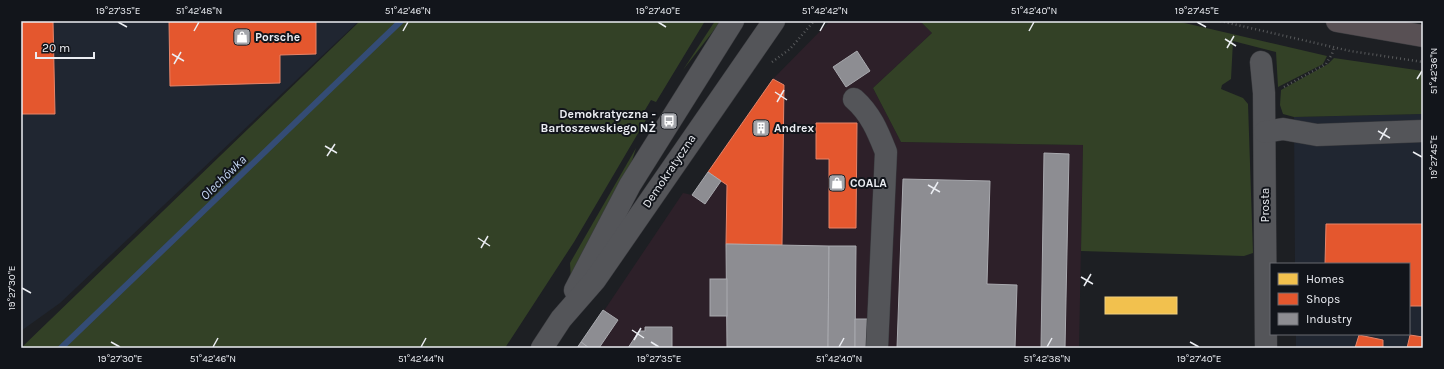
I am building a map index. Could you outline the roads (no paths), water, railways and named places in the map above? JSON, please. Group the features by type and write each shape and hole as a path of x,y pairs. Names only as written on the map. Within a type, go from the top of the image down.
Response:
{"main road":[{"path":"1337,21 1423,36"}],"street":[{"name":"Demokratyczna","path":"561,319 587,264 630,185 733,21"},
{"name":"Demokratyczna","path":"542,348 561,319 595,280 774,21"},
{"name":"Prosta","path":"1260,62 1264,93 1265,132 1266,348"},
{"path":"854,99 864,108 876,126 886,152 877,348"},
{"path":"1265,132 1283,129 1317,135 1423,131"}],"waterway":[{"name":"Olechówka","path":"61,348 401,21"}],"place":[{"name":"Porsche","path":"242,37"},
{"name":"Demokratyczna - Bartoszewskiego NŻ","path":"669,121"},
{"name":"Andrex","path":"761,128"},
{"name":"COALA","path":"837,183"}]}
